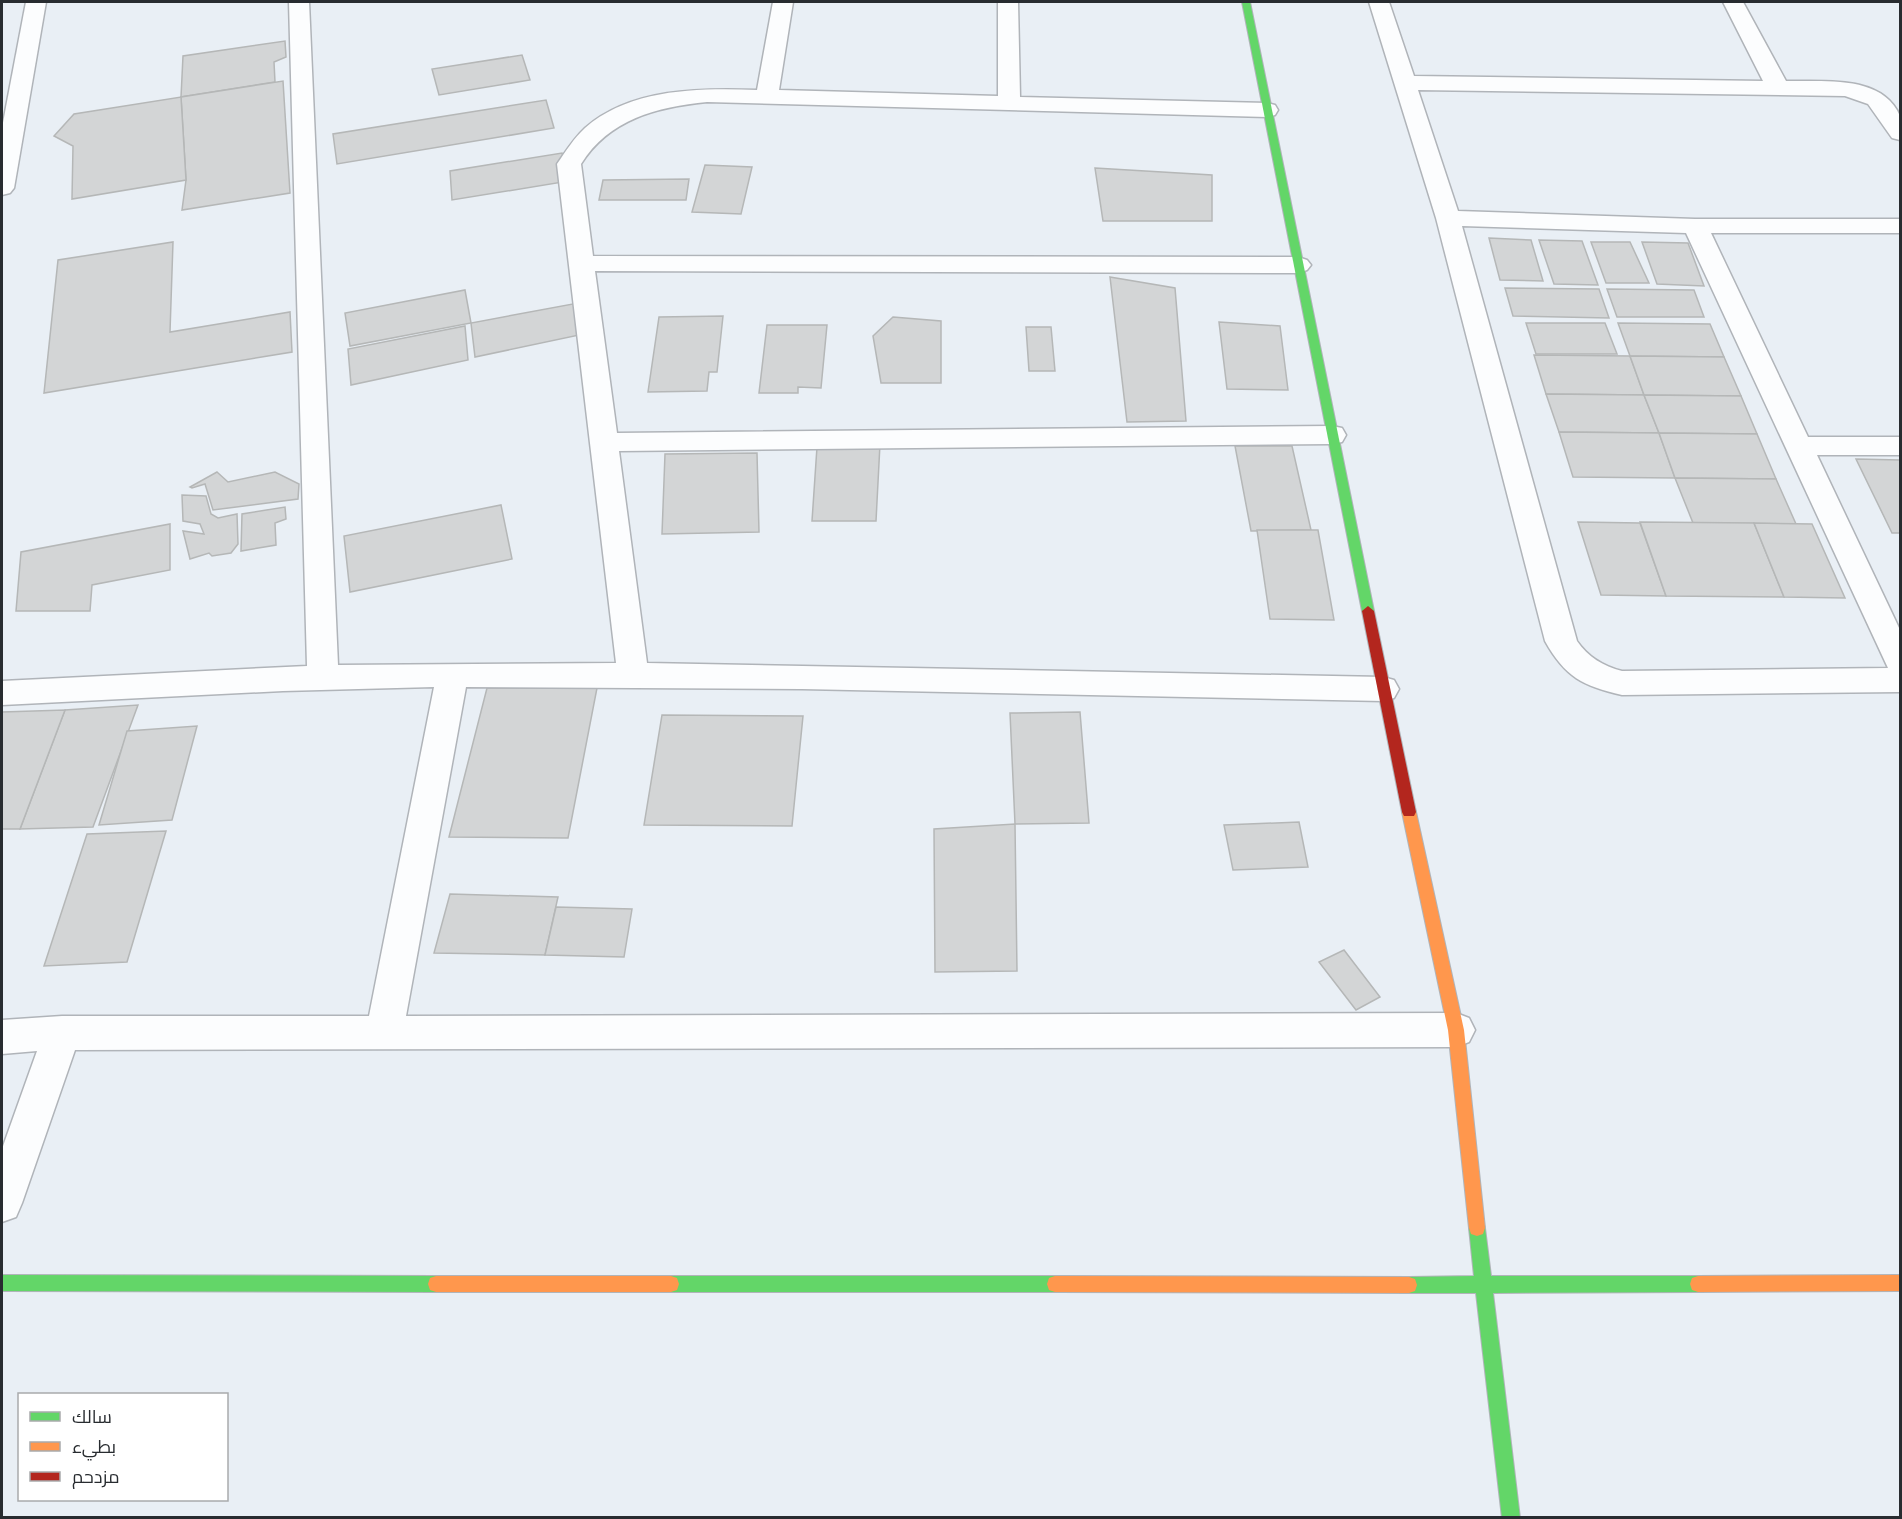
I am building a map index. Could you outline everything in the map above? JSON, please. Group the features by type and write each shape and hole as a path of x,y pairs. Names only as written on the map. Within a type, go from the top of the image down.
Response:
{"street":[{"path":"2,188 36,2"},
{"path":"299,2 323,677"},
{"path":"767,96 783,2"},
{"path":"1008,2 1010,103"},
{"path":"1246,2 1383,689 1456,1030 1511,1518"},
{"path":"1379,2 1448,218 1561,641 1567,654 1579,666 1592,674 1622,683 1900,680"},
{"path":"1733,2 1778,88"},
{"path":"1406,83 1847,89 1867,94 1882,105 1900,133"},
{"path":"633,675 569,164 577,148 590,134 630,111 654,102 707,95 1268,110"},
{"path":"1448,218 1695,226 1900,226"},
{"path":"1695,226 1900,662"},
{"path":"581,263 1298,265"},
{"path":"604,442 1332,435"},
{"path":"1799,446 1900,446"},
{"path":"384,1032 452,675"},
{"path":"2,693 323,677 452,675 633,675 1383,689"},
{"path":"2,1036 62,1033 1456,1030"},
{"path":"2,1203 62,1033"},
{"path":"2,1283 1483,1285 1900,1282"}],"building":[{"path":"285,41 286,57 274,62 275,82 181,97 183,56"},
{"path":"522,55 530,80 439,95 432,69"},
{"path":"283,81 290,193 182,210 186,180 181,97"},
{"path":"181,97 186,180 72,199 73,146 54,136 74,114"},
{"path":"546,100 554,128 337,164 333,134"},
{"path":"562,153 569,181 452,200 450,171"},
{"path":"705,165 752,167 741,214 692,212"},
{"path":"1095,168 1212,175 1212,221 1103,221"},
{"path":"689,179 686,200 599,200 603,180"},
{"path":"1489,238 1531,240 1543,281 1500,280"},
{"path":"1539,240 1582,241 1598,285 1554,284"},
{"path":"173,242 170,332 290,312 292,352 44,393 58,260"},
{"path":"1591,242 1630,242 1649,283 1606,283"},
{"path":"1642,242 1688,243 1704,286 1657,284"},
{"path":"1110,277 1175,288 1186,421 1127,422"},
{"path":"1505,288 1599,289 1609,318 1513,316"},
{"path":"1607,289 1694,290 1704,317 1617,317"},
{"path":"465,290 471,323 350,346 345,313"},
{"path":"578,303 584,334 475,357 471,323"},
{"path":"723,316 717,372 709,372 707,391 648,392 659,317"},
{"path":"893,317 941,321 941,383 881,383 873,336"},
{"path":"1219,322 1280,326 1288,390 1227,389"},
{"path":"1526,323 1605,323 1617,354 1536,354"},
{"path":"1618,323 1710,324 1724,357 1630,356"},
{"path":"767,325 827,325 821,388 798,387 798,393 759,393"},
{"path":"465,326 468,360 351,385 348,349"},
{"path":"1026,327 1051,327 1055,371 1029,371"},
{"path":"1534,355 1630,356 1644,395 1546,394"},
{"path":"1630,356 1724,357 1741,396 1644,395"},
{"path":"1546,394 1644,395 1659,433 1559,432"},
{"path":"1644,395 1741,396 1757,434 1659,433"},
{"path":"1559,432 1659,433 1675,478 1573,477"},
{"path":"1659,433 1757,434 1776,479 1675,478"},
{"path":"880,444 876,521 812,521 817,447"},
{"path":"1235,446 1292,446 1311,530 1251,531"},
{"path":"757,453 759,532 662,534 665,454"},
{"path":"1856,459 1900,460 1900,533 1892,533"},
{"path":"217,472 228,482 275,472 299,484 298,499 213,510 205,484 190,487"},
{"path":"1675,478 1776,479 1796,524 1693,523"},
{"path":"182,495 206,496 211,514 218,518 237,514 238,544 231,553 212,556 209,553 190,559 183,531 204,534 200,524 183,521"},
{"path":"501,505 512,559 350,592 344,536"},
{"path":"285,507 286,519 275,523 276,545 241,551 242,514"},
{"path":"1578,522 1640,523 1666,596 1601,595"},
{"path":"1640,522 1754,523 1784,597 1666,596"},
{"path":"1754,523 1812,524 1845,598 1784,597"},
{"path":"170,524 170,570 92,585 90,611 16,611 21,552"},
{"path":"1257,530 1318,530 1334,620 1270,619"},
{"path":"487,688 597,688 568,838 449,837"},
{"path":"138,705 93,827 20,829 65,710"},
{"path":"65,710 20,829 2,829 2,712"},
{"path":"1080,712 1089,823 1015,824 1010,713"},
{"path":"662,715 803,716 792,826 644,825"},
{"path":"197,726 172,820 99,825 127,731"},
{"path":"1299,822 1308,867 1233,870 1224,825"},
{"path":"1015,824 1017,971 935,972 934,829"},
{"path":"166,831 127,962 44,966 87,834"},
{"path":"450,894 558,897 545,955 434,953"},
{"path":"556,907 632,909 624,957 545,955"},
{"path":"1344,950 1380,997 1356,1010 1319,962"}],"traffic: fast":[{"path":"1246,2 1368,611"},
{"path":"1477,1228 1511,1518"},
{"path":"2,1283 436,1284"},
{"path":"671,1284 1055,1284"},
{"path":"1409,1285 1698,1284"}],"traffic: slow":[{"path":"1409,812 1456,1030 1477,1228"},
{"path":"1698,1284 1900,1283"},
{"path":"436,1284 671,1284"},
{"path":"1055,1284 1409,1285"}],"traffic: jam":[{"path":"1368,611 1409,812"}]}
